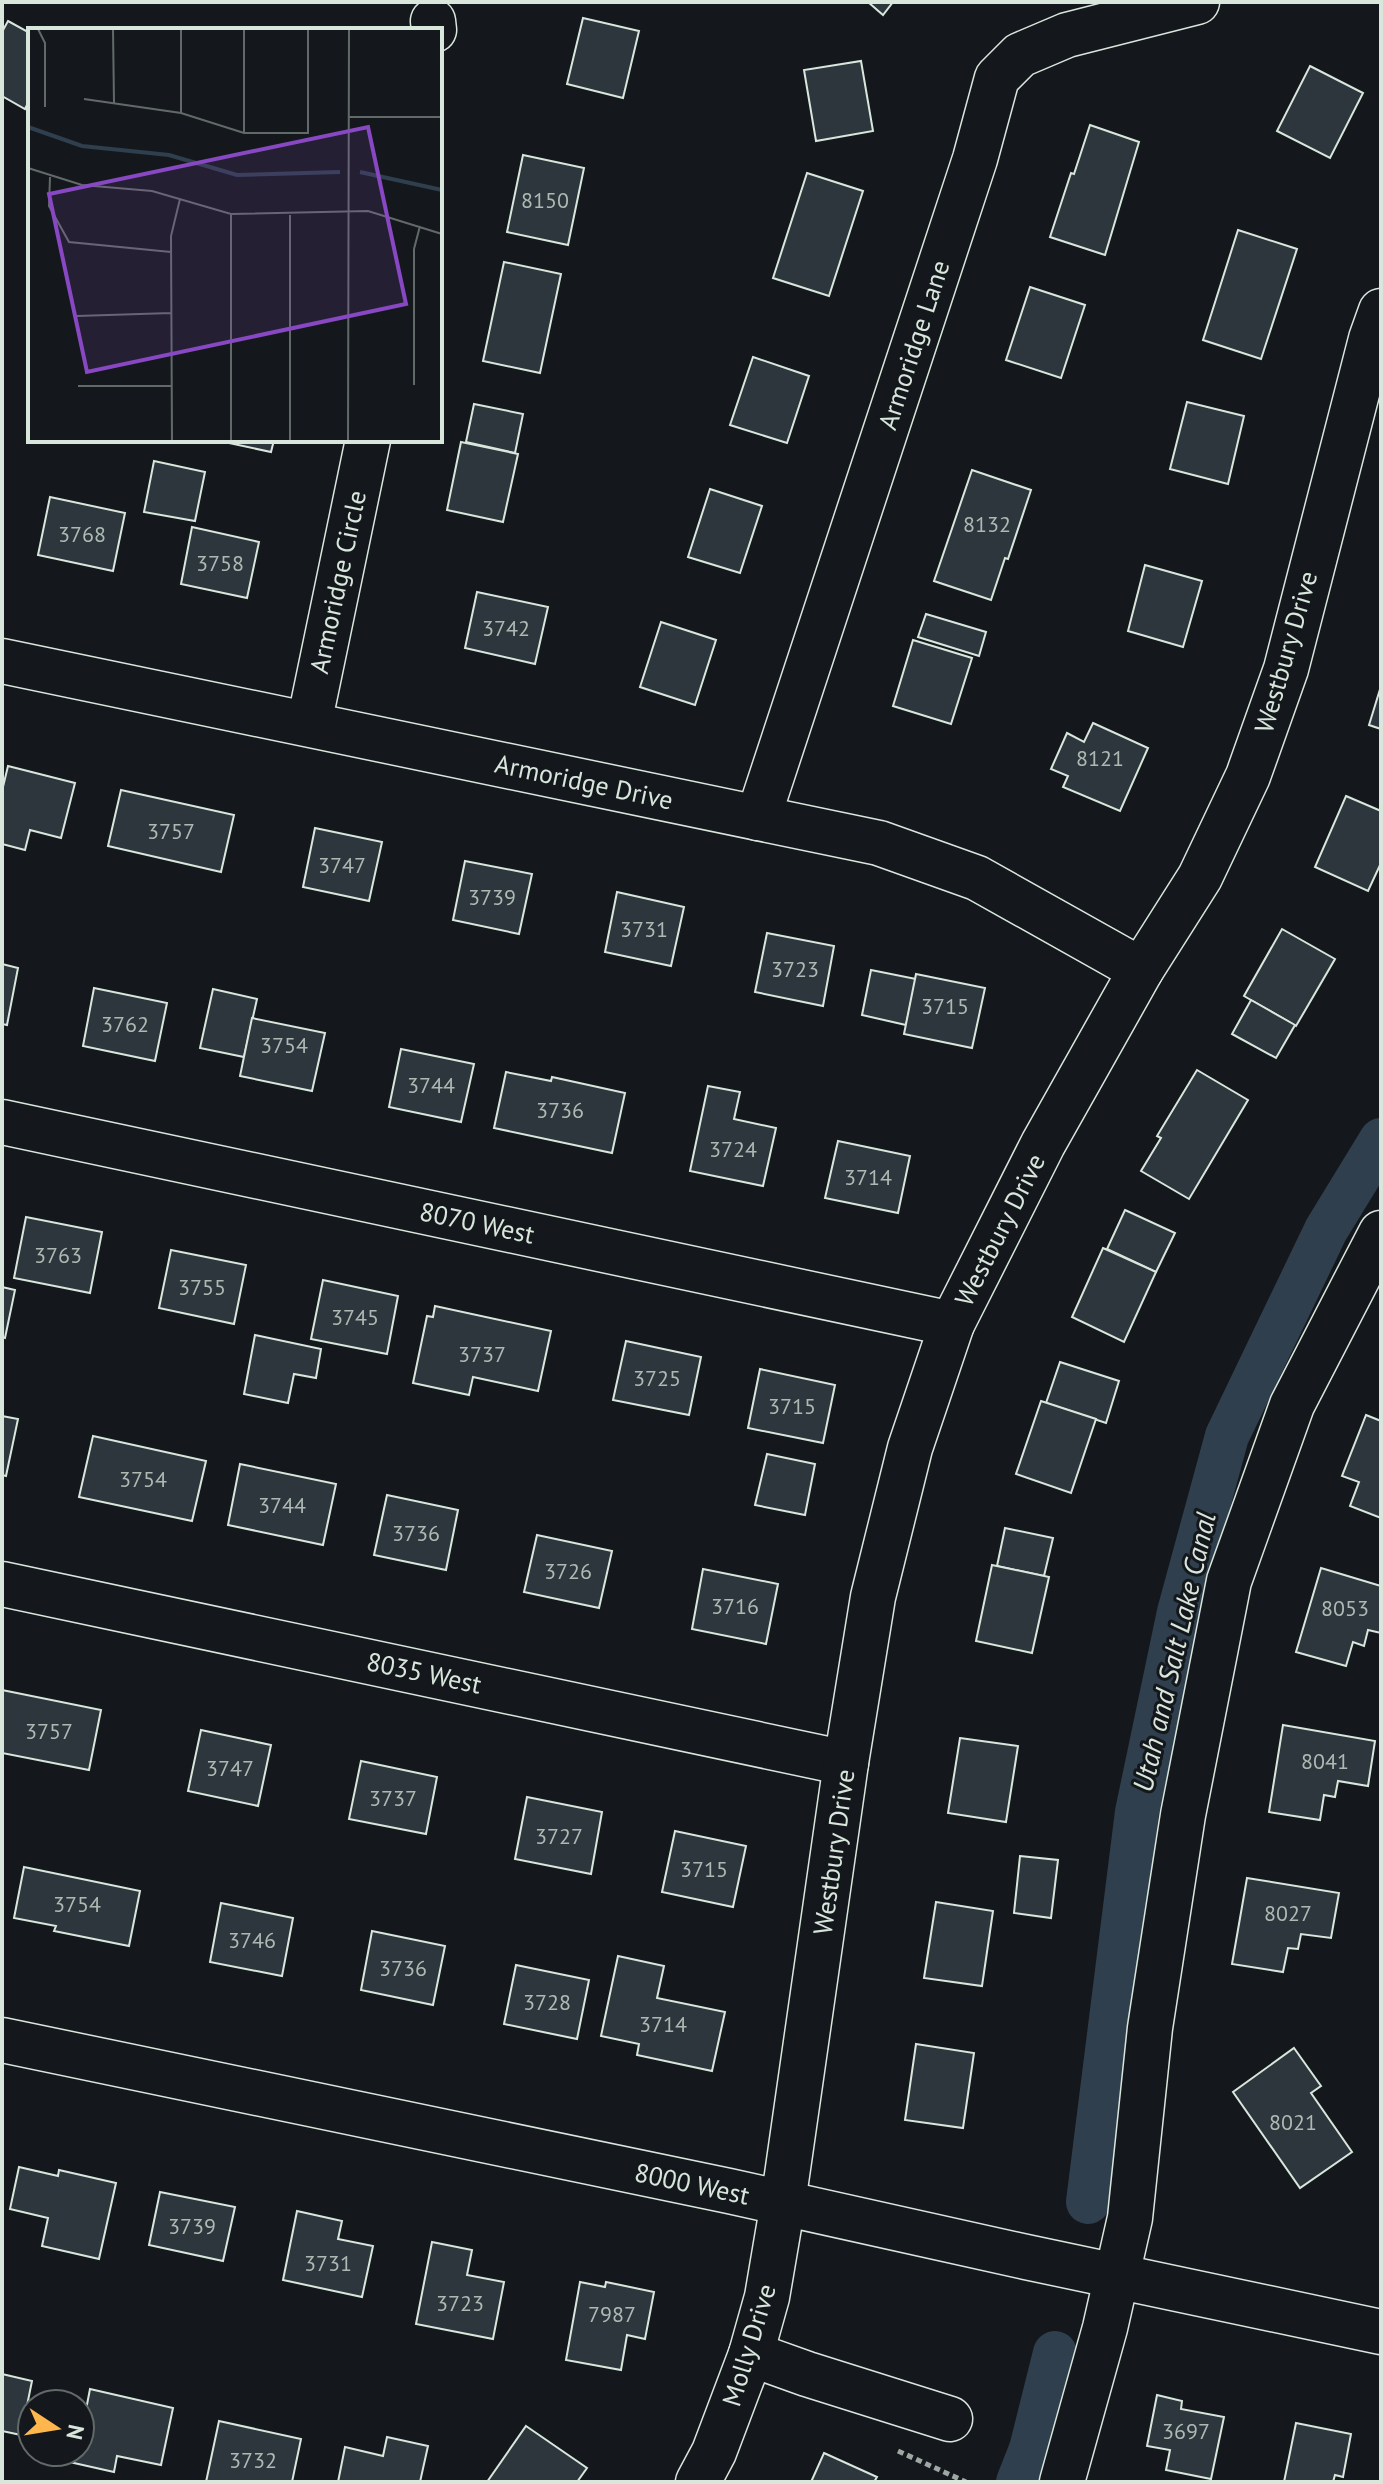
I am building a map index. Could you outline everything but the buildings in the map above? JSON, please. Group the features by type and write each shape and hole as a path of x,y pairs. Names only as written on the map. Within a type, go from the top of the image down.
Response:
{"street":[{"name":"Armoridge Lane","path":"758,818 975,159 997,78 1020,55 1067,35 1197,2"},
{"name":"Westbury Drive","path":"783,2203 873,1597 910,1448 952,1324 1043,1144 1141,970 1200,877 1248,776 1286,669 1371,339 1381,311"},
{"name":"Armoridge Circle","path":"309,724 368,442"},
{"name":"Armoridge Drive","path":"2,661 879,843 977,878 1141,970"},
{"name":"8070 West","path":"2,1122 952,1324"},
{"path":"1062,2482 1118,2277 1130,2218 1150,2028 1183,1815 1229,1581 1292,1405 1381,1233"},
{"name":"8035 West","path":"2,1584 846,1763"},
{"name":"8000 West","path":"2,2040 1381,2332"},
{"name":"Molly Drive","path":"698,2482 714,2452 751,2354 767,2297 783,2203"},
{"path":"751,2354 950,2419"}],"waterway":[{"name":"Utah and Salt Lake Canal","path":"1088,2202 1137,1812 1179,1612 1227,1436 1326,1230 1381,1140"},
{"name":"Utah and Salt Lake Canal","path":"1018,2482 1031,2449 1055,2353"}]}
